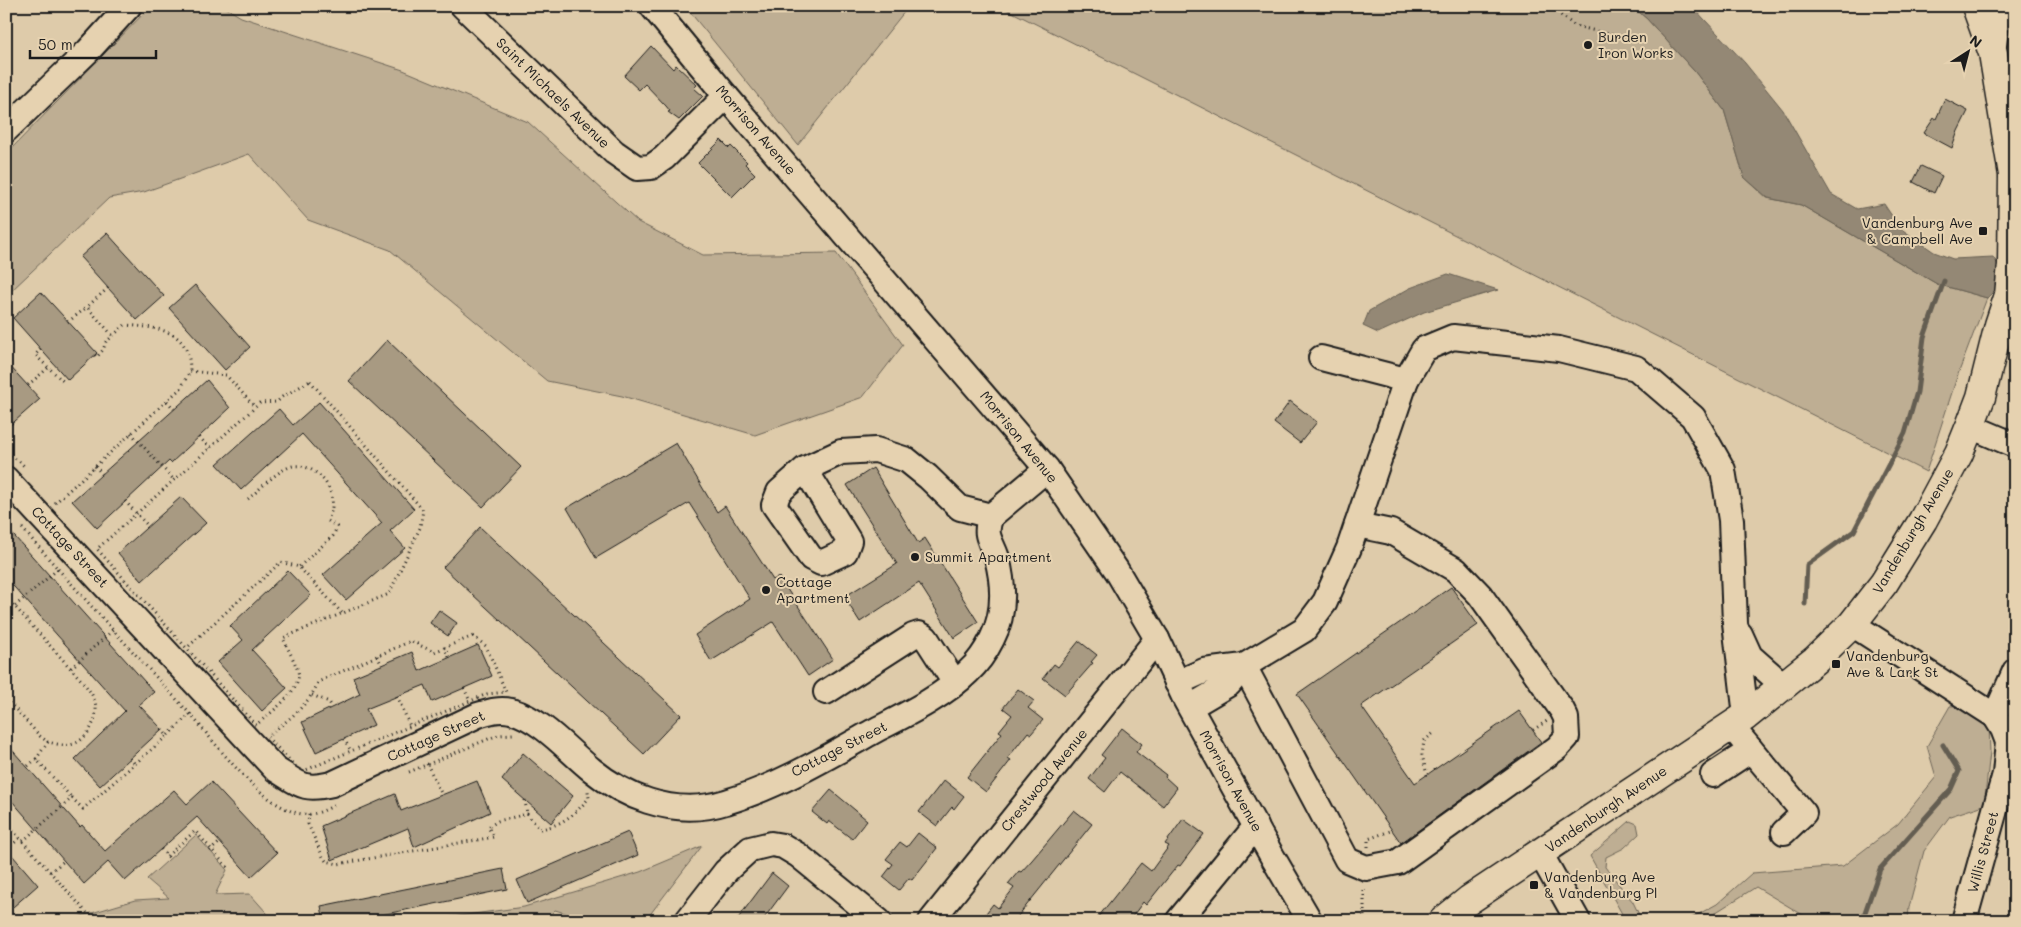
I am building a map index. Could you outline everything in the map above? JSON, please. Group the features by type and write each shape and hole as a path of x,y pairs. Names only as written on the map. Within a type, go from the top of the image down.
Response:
{"main road":[{"name":"Vandenburgh Avenue","path":"1443,921 1469,900 1738,721 1784,686 1815,660 1852,624 1884,583 1923,520 1959,453 1970,426 1981,397 1999,325 2012,296 2014,174 1993,53 1976,6"}],"street":[{"path":"6,130 88,51 129,6"},
{"name":"Saint Michaels Avenue","path":"463,6 614,152 637,168 651,167 664,158 726,96"},
{"name":"Morrison Avenue","path":"652,6 726,96 1047,469 1117,571 1157,639 1190,707 1310,921"},
{"path":"1993,53 1999,6"},
{"path":"1190,707 1229,684 1244,666 1304,630 1325,602 1349,548 1406,380 1424,349 1453,336 1559,349 1636,368 1693,417 1723,470 1731,520 1738,721 1751,750 1804,813 1784,832"},
{"path":"1321,358 1406,380"},
{"path":"1970,426 2012,444 2015,442"},
{"path":"805,469 841,452 876,450 907,460 960,508 991,516 1047,469"},
{"name":"Cottage Street","path":"6,479 275,768 306,788 317,788 332,784 478,715 498,710 510,711 541,726 594,772 621,789 648,801 672,807 698,808 726,803 820,760 905,715 955,683 968,672 984,653 1000,620 1003,597 1001,578 996,557 986,534 991,516"},
{"path":"1244,666 1347,860 1366,868 1398,862 1557,748 1567,737 1566,718 1562,710 1480,595 1456,570 1390,532 1357,525"},
{"path":"1735,623 1750,656 1784,686"},
{"path":"1852,624 1995,716 2015,671"},
{"path":"826,692 919,634 926,638 955,683"},
{"name":"Crestwood Avenue","path":"931,921 1157,639"},
{"path":"1177,683 1204,672 1244,666"},
{"name":"Willis Street","path":"1964,921 2010,777 2008,742 1995,716"},
{"path":"1713,775 1751,750"},
{"path":"1178,921 1256,826"},
{"path":"688,921 726,871 750,850 771,844 782,846 798,855 879,921"},
{"path":"1540,853 1578,921"}],"path":[{"path":"1549,6 1575,26 1613,35"},
{"path":"68,322 108,288"},
{"path":"87,307 113,336"},
{"path":"61,509 55,502 181,388 190,371 188,351 173,334 162,329 125,325 106,342 103,350 96,357 95,355"},
{"path":"40,349 35,355 64,382"},
{"path":"28,385 48,368"},
{"path":"190,371 226,375 255,407"},
{"path":"91,542 97,549 187,648 256,725 293,691 299,681 298,672 283,638 389,594 420,528 424,510 310,381 282,397 277,402 260,403 97,549"},
{"path":"166,401 174,409"},
{"path":"131,433 174,480"},
{"path":"199,437 210,448"},
{"path":"248,499 286,468 294,465 304,467 325,480 332,496 333,506 328,521 337,527 333,536 299,567"},
{"path":"95,466 102,474"},
{"path":"125,501 148,526"},
{"path":"19,525 265,797 289,811 309,814 346,800"},
{"path":"187,648 281,562 299,567 342,614"},
{"path":"15,606 58,569"},
{"path":"6,597 71,668 92,694 96,706 95,720 90,730 76,743 65,746 48,742 40,736 6,699"},
{"path":"71,668 113,630"},
{"path":"301,772 267,737 304,704 312,695 318,682 411,641 434,652 473,636 486,646 506,692"},
{"path":"444,647 449,657"},
{"path":"377,656 382,665"},
{"path":"464,688 470,701"},
{"path":"312,695 329,702 332,707"},
{"path":"397,696 410,726"},
{"path":"36,759 83,809 190,714"},
{"path":"162,729 167,736"},
{"path":"1427,775 1422,755 1424,741 1435,732"},
{"path":"400,776 498,735 519,735"},
{"path":"344,739 350,752"},
{"path":"28,766 36,759 48,742"},
{"path":"130,758 135,764"},
{"path":"427,764 442,795"},
{"path":"525,800 527,814 540,829 557,825 571,817 589,798 588,789"},
{"path":"7,850 72,798"},
{"path":"309,814 308,824 323,857 326,861 338,864 494,837 488,827 498,821 527,814"},
{"path":"6,823 88,914"},
{"path":"161,849 168,857 195,830 229,869"},
{"path":"1367,856 1368,839 1393,830"},
{"path":"211,850 220,842"},
{"path":"50,872 64,861"},
{"path":"1364,886 1364,921"}],"shaded area":[{"path":"151,6 223,6 241,17 403,70 528,122 638,222 703,255 836,253 903,345 863,397 755,435 622,396 547,381 390,250 308,220 249,154 144,192 109,198 10,292 6,287 6,154"},
{"path":"685,6 909,6 798,145"},
{"path":"1000,6 1632,6 1647,19 1695,72 1724,110 1744,177 1767,198 1801,205 1937,284 1987,298 1957,377 1926,472"},
{"path":"1632,6 1692,6 1745,63 1783,110 1831,194 1857,209 1884,204 1900,228 1934,252 1953,259 1993,257 2002,271 2002,283 1987,298 1937,284 1801,205 1768,198 1744,177 1724,110 1695,72 1647,19"},
{"path":"1448,274 1498,290 1424,312 1378,333 1363,326 1369,311 1410,288"},
{"path":"1969,705 1989,725 1990,752 1984,805 1950,816 1924,851 1909,907 1908,921 1813,921 1756,887 1702,921 1686,921 1717,904 1752,873 1843,866 1898,824 1936,777 1927,746 1950,706"},
{"path":"1630,821 1637,824 1639,834 1624,848 1606,857 1605,867 1633,902 1642,921 1626,921 1590,856"},
{"path":"196,835 227,870 215,895 250,894 274,921 65,921 135,900 169,898 147,879"},
{"path":"702,846 645,921 592,921 555,910 544,921 423,921 524,907 640,872"}],"building":[{"path":"651,46 673,69 676,65 697,85 694,88 703,96 679,120 668,112 670,111 666,106 645,84 639,90 624,76"},
{"path":"1945,99 1968,111 1952,148 1924,133 1934,118 1936,119"},
{"path":"721,140 729,148 731,146 747,162 745,164 755,174 732,197 698,163"},
{"path":"1921,166 1942,176 1934,193 1913,182"},
{"path":"107,233 164,296 137,320 80,257"},
{"path":"195,285 250,347 225,370 169,308"},
{"path":"41,292 97,353 68,380 13,318"},
{"path":"387,340 521,467 483,507 349,381"},
{"path":"6,362 40,399 6,429"},
{"path":"207,380 230,408 171,463 169,461 97,528 72,501"},
{"path":"1290,401 1317,422 1300,443 1274,423"},
{"path":"319,402 414,509 390,531 405,548 346,600 323,575 382,523 302,434 241,490 217,464 279,409 293,425"},
{"path":"676,443 717,512 725,506 773,580 779,577 833,659 808,676 773,622 711,661 695,635 750,599 689,503 596,558 567,508"},
{"name":"Summit Apartment","path":"873,468 918,543 925,538 978,622 954,638 919,583 860,622 844,597 897,564 847,485"},
{"path":"181,497 206,523 142,581 118,553"},
{"path":"6,527 154,692 139,705 162,729 100,786 75,759 125,711 6,578"},
{"path":"480,527 681,715 644,754 443,567"},
{"path":"288,571 311,595 252,650 287,688 262,711 218,662 243,640 230,626"},
{"path":"1451,587 1478,625 1361,706 1415,783 1519,711 1541,742 1401,843 1297,694"},
{"path":"439,610 457,623 448,636 430,623"},
{"path":"1079,641 1097,655 1091,662 1093,663 1065,695 1043,678 1054,664 1058,667"},
{"path":"478,645 492,676 432,702 425,685 366,709 374,725 316,752 302,722 360,694 353,677 412,652 419,671"},
{"path":"1018,689 1034,701 1028,708 1043,720 1031,734 1028,732 1008,758 1011,760 986,792 967,777 1002,733 999,731 1012,715 1003,708"},
{"path":"1122,728 1142,744 1136,752 1166,775 1165,777 1177,788 1163,806 1120,772 1105,792 1089,779 1105,758 1101,755"},
{"path":"6,743 80,827 82,825 105,851 174,790 187,804 211,782 277,853 251,877 197,817 125,881 108,862 84,884 6,794"},
{"path":"523,753 573,796 551,823 502,780"},
{"path":"944,780 964,796 954,809 952,807 937,826 919,812"},
{"path":"477,781 490,812 414,847 408,828 332,860 321,826 395,794 401,811"},
{"path":"831,790 867,820 852,839 829,821 827,824 812,812"},
{"path":"1074,810 1092,824 1014,921 980,921 993,904 998,908 1014,888 1008,884 1032,860"},
{"path":"1183,819 1204,834 1180,866 1178,865 1146,905 1143,902 1129,921 1095,921 1141,863 1151,871 1169,846 1165,844"},
{"path":"628,832 638,855 527,903 517,880"},
{"path":"918,833 937,848 912,880 909,878 899,890 883,877 893,864 886,859 900,842 907,847"},
{"path":"6,848 38,885 13,907 6,899"},
{"path":"503,869 507,889 352,921 324,921 321,906"},
{"path":"772,873 788,886 762,921 736,921"}],"waterway":[{"path":"1805,604 1807,565 1854,531 1905,433 1917,392 1924,337 1944,281"},
{"path":"1862,921 1880,869 1951,789 1959,771 1943,745"}],"place":[{"name":"Burden Iron Works","path":"1588,45"},
{"name":"Vandenburg Ave & Campbell Ave","path":"1983,231"},
{"name":"Summit Apartment","path":"915,557"},
{"name":"Cottage Apartment","path":"766,590"},
{"name":"Vandenburg Ave & Lark St","path":"1836,664"},
{"name":"Vandenburg Ave & Vandenburg Pl","path":"1534,885"}]}
